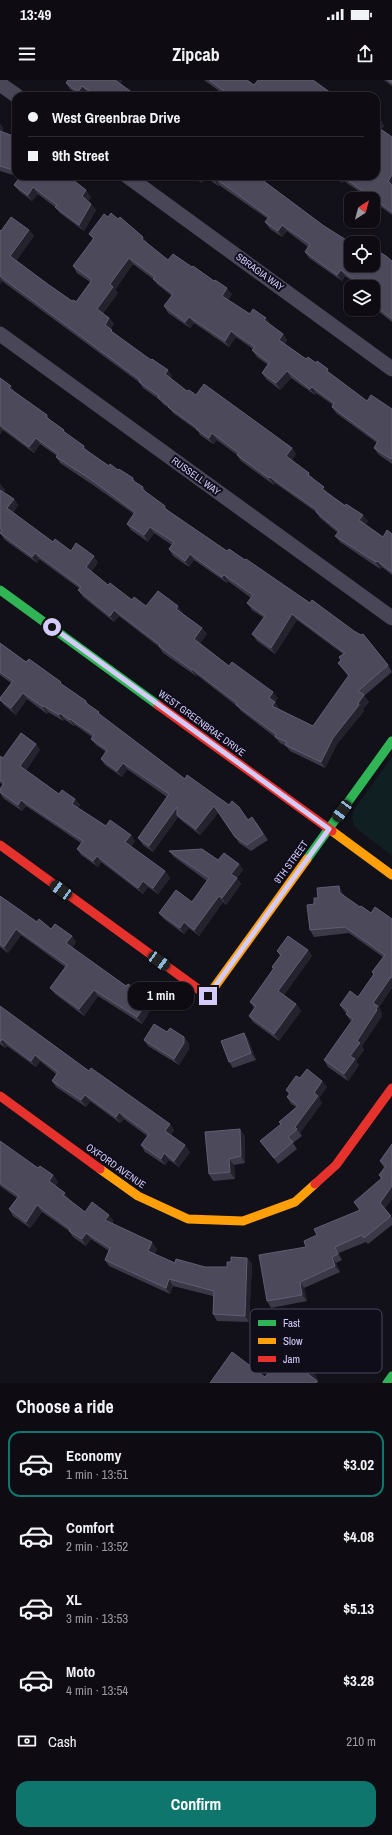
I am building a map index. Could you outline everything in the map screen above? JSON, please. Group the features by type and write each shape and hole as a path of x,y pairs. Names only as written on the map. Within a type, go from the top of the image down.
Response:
{"street":[{"path":"0,84 12,92"},
{"name":"SBRAGIA WAY","path":"133,180 392,368"},
{"name":"RUSSELL WAY","path":"0,334 392,618"},
{"name":"WEST GREENBRAE DRIVE","path":"0,590 392,874"},
{"name":"9TH STREET","path":"0,846 208,996 392,741"},
{"name":"OXFORD AVENUE","path":"0,1096 138,1196 188,1219 243,1221 295,1202 336,1165 392,1088"},
{"path":"387,1383 392,1376"}],"shaded area":[{"path":"392,757 392,856 356,828 352,818 353,811"}],"building":[{"path":"68,80 115,80 132,92 91,92 82,86 78,92 66,83"},
{"path":"209,80 247,80 254,85 258,80 313,80 330,92 226,92"},
{"path":"380,129 392,137 392,175 388,181 392,185 392,212 380,203 380,192 364,192 348,180 380,180"},
{"path":"0,131 12,136 12,170 0,166"},
{"path":"18,180 73,180 86,190 82,196 91,204 79,225 55,207 57,205 33,187 28,195 14,185"},
{"path":"218,180 262,180 324,226 344,239 344,272 380,272 380,252 386,256 392,261 392,319 380,310 380,280 355,280 341,270 337,275 305,252 310,244 282,225 278,231 265,222 269,217"},
{"path":"111,213 118,219 120,217 143,237 142,239 168,260 173,254 227,288 222,296 250,314 253,309 266,318 264,320 283,334 279,340 306,359 308,357 316,363 317,361 328,369 327,371 367,401 371,395 392,409 391,459 374,448 378,441 332,407 334,403 312,387 310,389 287,371 276,383 262,373 269,363 252,350 255,347 231,331 225,341 189,317 185,322 164,306 173,294 153,279 155,277 129,258 110,284 113,287 97,309 109,318 105,325 112,330 111,331 151,360 152,359 168,370 165,374 187,391 189,390 196,395 204,384 292,448 286,456 309,473 308,475 324,487 322,489 345,506 346,504 363,515 359,520 383,537 387,530 392,534 392,572 377,561 376,562 335,536 339,531 316,512 317,510 237,455 239,453 212,433 209,438 196,429 197,428 168,407 169,406 158,398 159,396 139,382 140,380 0,276 0,230 1,231 11,217 29,230 10,256 49,285 72,301 74,300 76,302 92,280 73,266 94,238 89,234 104,214 108,217"},
{"path":"0,378 11,386 9,388 47,415 46,417 84,446 83,448 109,466 110,464 133,478 132,480 143,487 142,489 165,506 164,508 227,551 229,549 245,560 246,559 310,603 312,600 354,631 361,635 363,634 388,665 358,691 364,695 358,703 359,705 333,738 321,762 285,745 287,742 275,737 276,734 236,705 237,703 159,646 160,645 114,610 110,616 78,590 81,587 35,553 32,557 0,533 2,530 0,528 0,490 14,499 7,508 53,542 55,539 71,551 76,543 94,556 86,567 108,585 110,583 132,600 134,597 146,606 158,591 178,606 176,609 202,628 194,639 229,666 232,662 273,692 269,698 275,702 272,706 313,726 349,675 338,663 341,660 339,657 345,653 292,614 271,648 252,634 265,616 247,603 253,595 224,575 222,577 190,554 185,561 169,549 174,542 150,527 144,535 127,524 135,512 89,478 56,457 58,454 36,438 29,447 0,425"},
{"path":"0,643 26,662 29,659 61,682 60,683 86,701 86,703 99,712 98,713 185,779 187,775 229,805 232,801 239,807 248,820 252,817 263,834 247,845 235,837 214,806 196,829 177,815 177,807 149,846 138,838 169,794 123,763 117,771 101,759 107,750 91,739 94,735 60,713 59,715 44,706 43,707 23,693 11,708 0,700 13,681 0,672"},
{"path":"21,733 36,744 20,766 59,794 62,790 75,799 72,804 106,826 110,820 131,835 125,842 165,871 153,888 143,881 138,888 97,856 93,861 77,849 83,841 21,800 18,805 0,792 0,789 4,783 0,780 0,756 3,758"},
{"path":"202,849 218,860 224,853 239,864 231,874 237,878 222,898 219,896 194,930 184,922 180,928 159,913 176,890 192,902 209,878 169,851"},
{"path":"339,886 340,893 360,907 361,906 371,913 375,907 392,919 392,978 391,977 373,1003 378,1006 376,1009 377,1010 357,1041 360,1043 350,1056 355,1059 344,1074 324,1060 353,1019 346,1014 348,1011 340,1005 350,991 358,997 374,974 372,972 385,955 345,927 310,930 307,905 314,904 314,898 318,898 317,888"},
{"path":"0,896 37,922 39,919 51,929 55,924 72,936 66,943 126,986 128,984 150,998 137,1017 94,990 79,1009 50,988 67,965 16,929 4,947 0,944"},
{"path":"288,936 308,950 278,991 296,1004 274,1034 249,1016 256,1006 250,1002 274,968 272,967 281,955 277,951"},
{"path":"0,1006 89,1071 91,1068 170,1124 165,1131 185,1145 174,1161 164,1153 161,1159 141,1145 149,1134 119,1112 116,1117 85,1095 81,1100 52,1081 58,1072 35,1055 31,1061 2,1039 0,1041"},
{"path":"154,1024 167,1032 170,1028 184,1037 184,1043 174,1059 144,1040"},
{"path":"244,1033 251,1053 229,1062 221,1041"},
{"path":"307,1069 322,1081 314,1093 318,1096 295,1127 297,1129 288,1137 293,1142 274,1158 260,1141 281,1124 279,1122 298,1106 287,1097 290,1093 286,1090 296,1076 300,1078"},
{"path":"240,1129 241,1156 229,1159 230,1172 209,1174 205,1132"},
{"path":"0,1141 38,1168 40,1166 53,1175 49,1181 65,1193 63,1195 85,1212 92,1202 109,1215 105,1220 152,1242 148,1251 175,1263 176,1259 205,1267 227,1267 227,1262 231,1262 231,1257 247,1258 245,1316 213,1314 214,1291 169,1279 166,1288 105,1260 110,1248 86,1233 82,1239 69,1231 70,1229 37,1205 26,1222 9,1209 19,1196 0,1183"},
{"path":"392,1144 392,1186 380,1203 391,1216 364,1238 362,1235 335,1247 338,1254 332,1257 335,1266 300,1282 302,1295 267,1301 259,1255 306,1247 304,1241 317,1235 314,1229 360,1210 354,1202 382,1178 379,1175 386,1166 380,1161"},
{"path":"232,1352 250,1366 250,1373 260,1373 265,1377 268,1373 309,1373 308,1374 317,1381 316,1383 210,1383"}],"traffic: fast":[{"path":"0,590 158,705"},
{"path":"307,859 392,741"},
{"path":"387,1383 392,1376"}],"traffic: slow":[{"path":"332,831 392,875"},
{"path":"205,994 208,996 307,859"},
{"path":"100,1169 138,1196 188,1219 243,1221 295,1202 315,1184"}],"traffic: jam":[{"path":"158,705 332,831"},
{"path":"0,845 205,994"},
{"path":"315,1184 336,1165 392,1088"},
{"path":"0,1096 100,1169"}],"route":[{"path":"52,627 329,829 208,996"}]}
